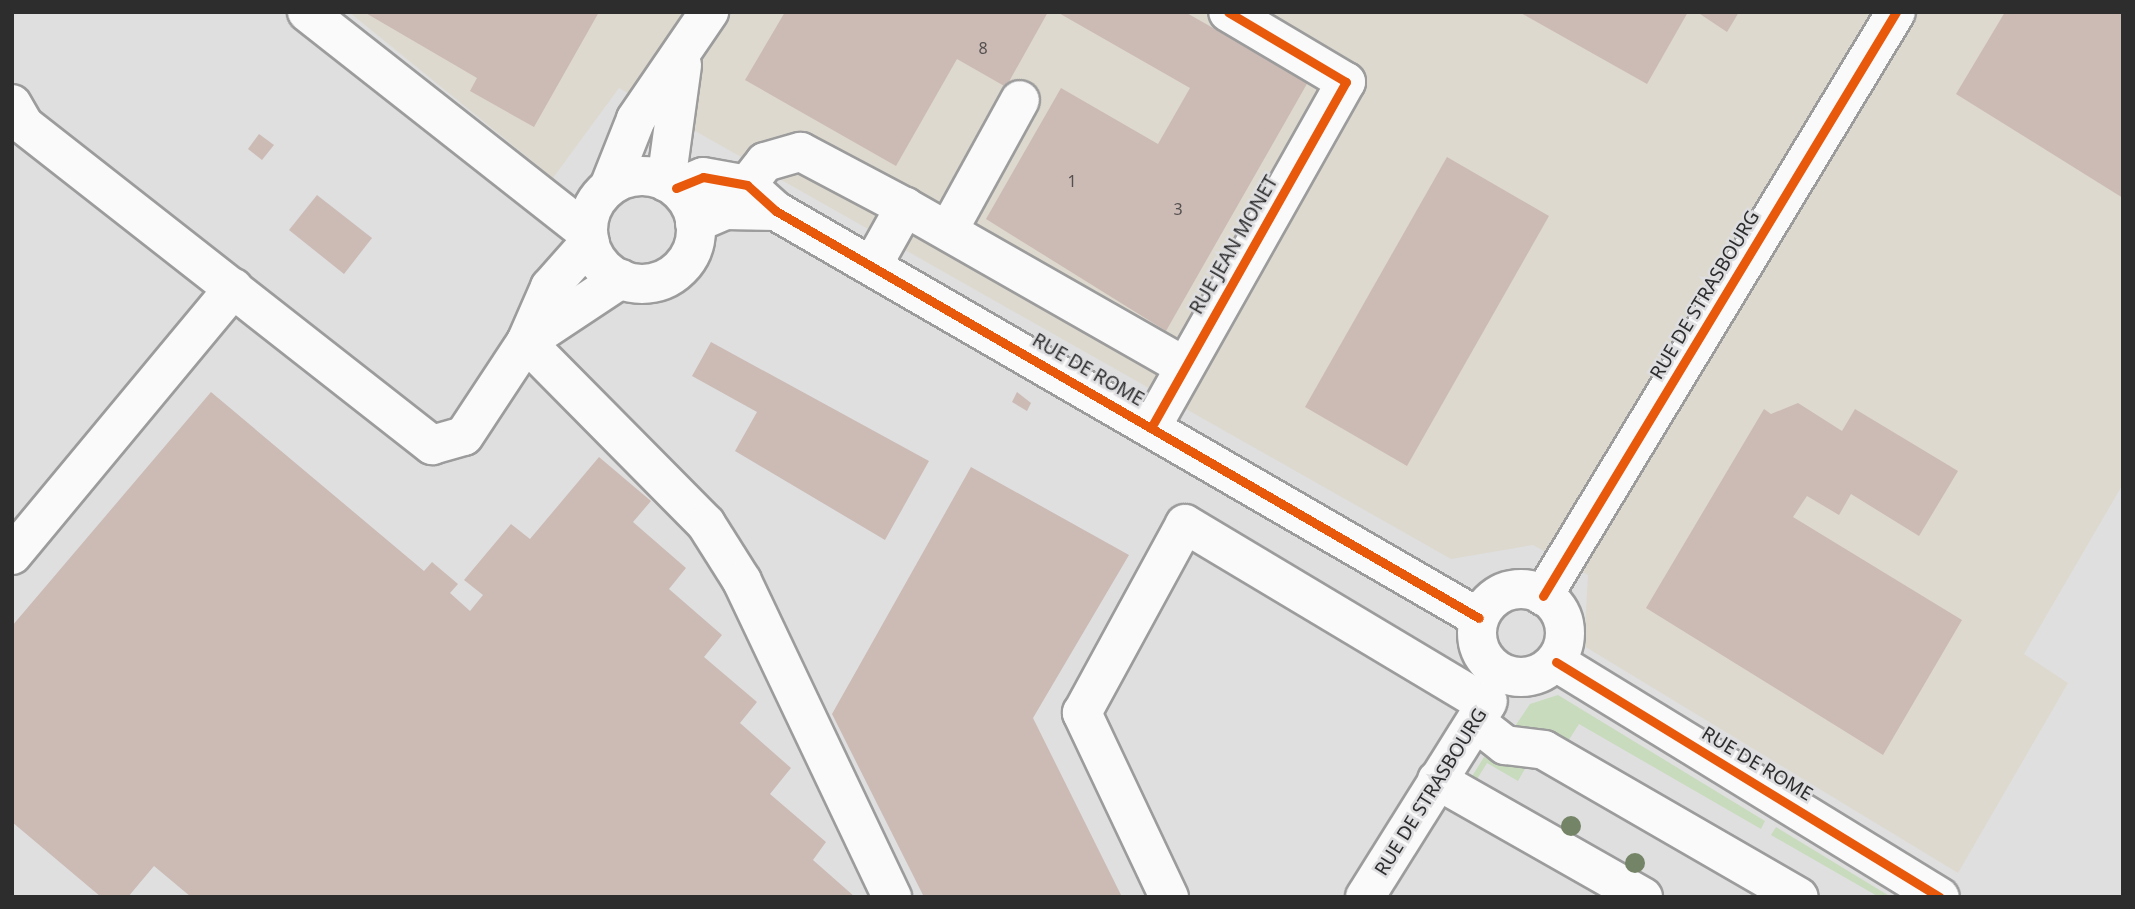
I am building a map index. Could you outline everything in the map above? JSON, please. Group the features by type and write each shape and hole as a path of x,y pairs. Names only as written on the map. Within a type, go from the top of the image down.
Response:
{"street":[{"path":"307,12 552,199 596,216"},
{"path":"15,122 234,288 432,445 464,436 526,342 550,287 596,216 636,119 684,56 709,12"},
{"name":"RUE JEAN MONET","path":"1152,426 1346,82 1228,12"},
{"name":"RUE DE STRASBOURG","path":"1543,596 1896,12"},
{"path":"596,216 601,265 621,279 647,283 678,270 689,257 695,223 671,185 684,56"},
{"path":"948,229 1020,100"},
{"path":"596,216 643,176 671,185 703,177 747,185 765,162 801,152 948,229 1185,367"},
{"name":"RUE DE ROME","path":"747,185 776,211 1152,426 1479,618"},
{"path":"872,266 905,207"},
{"name":"RUE DE ROME","path":"695,223 725,210 776,211"},
{"path":"526,342 621,279"},
{"path":"12,555 234,288"},
{"path":"526,342 706,524 742,581 892,897"},
{"path":"1169,897 1082,713 1185,524 1488,700"},
{"path":"1488,700 1556,662 1564,621 1543,596 1510,590 1486,606 1479,618 1488,700 1505,746 1544,750 1799,897"},
{"name":"RUE DE ROME","path":"1556,662 1940,897"},
{"name":"RUE DE STRASBOURG","path":"1365,897 1488,700"},
{"path":"1437,780 1643,897"}],"shaded area":[{"path":"349,12 2123,12 2123,484 2024,654 2068,683 1958,873 1584,646 1588,575 1533,545 1451,559 619,88 553,178"}],"green space":[{"path":"1558,695 1765,821 1761,829 1579,724 1565,746 1513,729 1530,704"},
{"path":"1484,757 1497,762 1530,760 1518,781 1487,763 1474,784 1471,778"},
{"path":"1776,827 1891,897 1879,897 1771,835"}],"building":[{"path":"364,12 599,12 534,127 470,91 477,78"},
{"path":"785,12 1048,12 1006,87 957,59 896,166 745,80"},
{"path":"1057,12 1185,12 1308,82 1166,331 986,219 1061,88 1158,144 1190,88"},
{"path":"1519,12 1688,12 1647,84"},
{"path":"1697,12 1739,12 1727,32"},
{"path":"2005,12 2123,12 2123,198 1956,94"},
{"path":"259,134 274,145 262,160 248,149"},
{"path":"1447,157 1549,216 1407,466 1305,407"},
{"path":"317,195 372,238 344,274 289,230"},
{"path":"711,342 929,461 885,540 735,451 757,412 692,376"},
{"path":"211,392 424,571 432,562 458,584 450,593 470,611 483,595 464,580 511,524 530,539 599,457 651,501 633,522 686,568 669,589 722,635 704,657 757,702 740,723 791,768 770,794 826,842 813,860 855,897 191,897 154,866 128,897 101,897 12,822 12,626"},
{"path":"1017,392 1031,403 1027,411 1012,402"},
{"path":"1798,403 1842,431 1855,409 1958,471 1919,536 1851,494 1839,515 1807,496 1793,517 1962,620 1883,755 1646,608 1764,409 1771,414"},
{"path":"971,467 1129,555 1033,718 1122,897 924,897 832,714"}],"cycle path":[{"path":"1152,426 1346,82 1228,12"},
{"path":"1543,596 1896,12"},
{"path":"676,188 703,177 747,185 776,211 1479,618"},
{"path":"1556,662 1940,897"}]}
